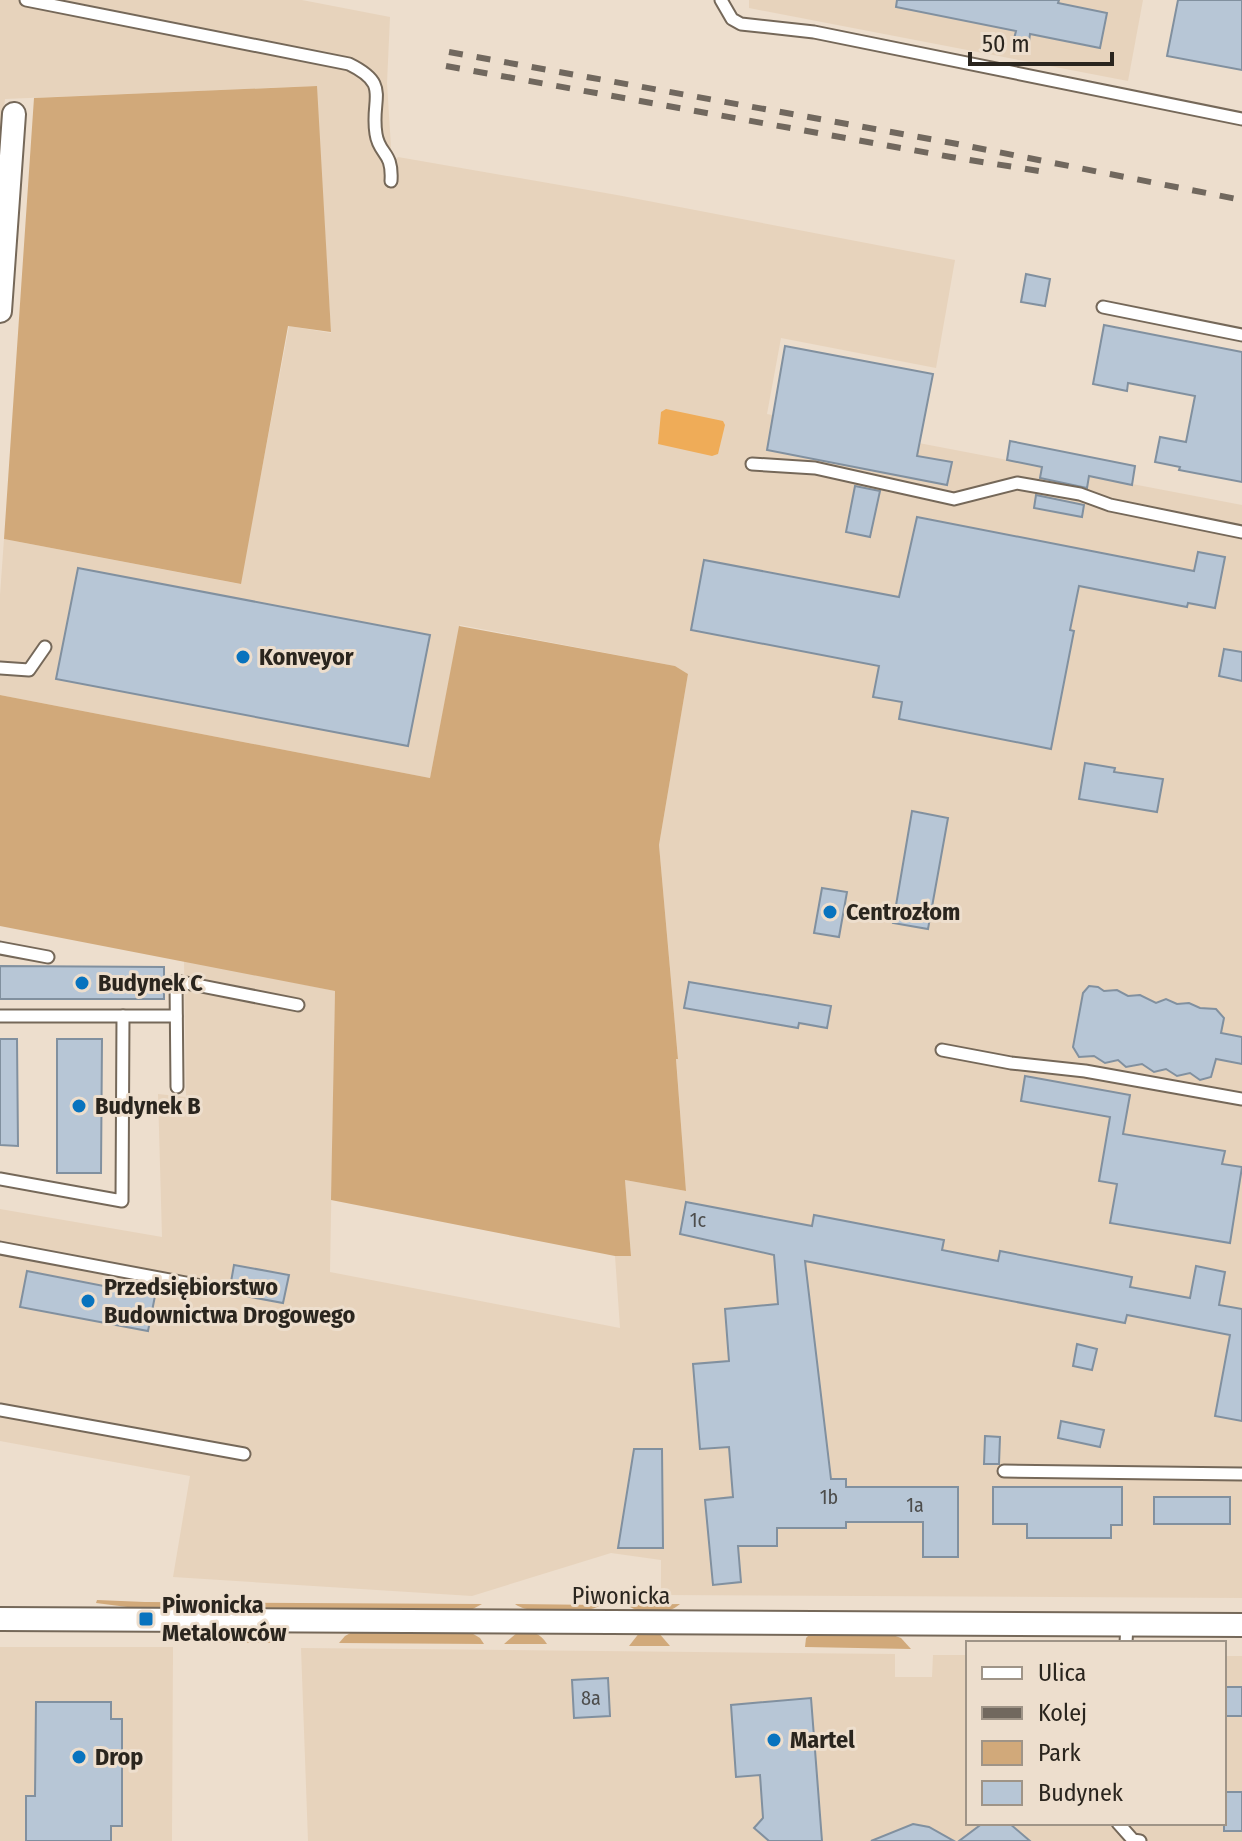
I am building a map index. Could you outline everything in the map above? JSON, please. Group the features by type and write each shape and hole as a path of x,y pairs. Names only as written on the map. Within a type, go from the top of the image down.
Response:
{"street":[{"path":"0,311 14,114"},
{"name":"Piwonicka","path":"0,1619 1126,1634 1242,1625"}],"lane":[{"path":"26,0 349,64 365,72 375,84 376,135 392,164 391,181"},
{"path":"721,0 725,11 741,24 814,32 1242,119"},
{"path":"1103,307 1242,335"},
{"path":"752,464 815,468 954,499 1017,483 1080,494 1110,505 1242,532"},
{"path":"0,668 29,670 45,647"},
{"path":"0,948 48,957"},
{"path":"177,1087 176,981 298,1005"},
{"path":"0,1016 176,1016"},
{"path":"0,1179 122,1201 123,1016"},
{"path":"942,1050 1242,1099"},
{"path":"0,1248 207,1287"},
{"path":"0,1410 244,1454"},
{"path":"1004,1471 1242,1474"},
{"path":"1120,1825 1133,1840 1140,1841"}],"shaded area":[{"path":"0,0 302,0 390,17 387,83 392,163 398,157 617,195 955,260 936,368 781,338 767,414 1242,505 1242,1598 661,1595 661,1560 611,1553 472,1596 173,1577 190,1476 0,1441 0,1209 162,1237 158,1094 186,1097 184,960 335,991 330,1272 620,1328 615,1256 631,1255 625,1180 686,1191 659,845 688,674 675,666 460,625 430,778 0,695 0,595 4,539 240,584 289,326 331,333 316,86 5,99 0,157"},
{"path":"749,0 1143,0 1128,81 749,8"},
{"path":"666,409 723,421 725,425 718,454 712,456 658,444 661,412"},
{"path":"0,1647 173,1647 172,1841 0,1841"},
{"path":"301,1648 895,1654 895,1677 932,1677 933,1655 966,1655 966,1825 1226,1825 1226,1656 1242,1656 1242,1841 308,1841"}],"green space":[{"path":"317,86 331,332 288,326 241,584 4,539 34,98"},
{"path":"459,626 675,666 688,674 659,845 686,1191 625,1180 631,1256 615,1256 331,1200 335,991 0,926 0,695 430,778"},
{"path":"97,1600 482,1604 469,1611 143,1609 96,1603"},
{"path":"515,1604 601,1605 583,1611 558,1612 532,1610"},
{"path":"680,1604 668,1611 654,1613 627,1605"},
{"path":"269,1630 279,1635 285,1643 190,1642 195,1634 202,1631"},
{"path":"354,1631 470,1632 484,1644 339,1643"},
{"path":"518,1632 538,1634 547,1644 504,1644"},
{"path":"640,1632 658,1632 670,1646 629,1646"},
{"path":"810,1634 890,1634 901,1638 911,1649 805,1647"}],"building":[{"path":"897,0 1059,0 1058,3 1107,13 1100,48 1030,34 1029,42 1014,39 1016,31 896,7"},
{"path":"1178,0 1242,0 1242,70 1167,56"},
{"path":"1026,274 1050,279 1045,306 1021,302"},
{"path":"1104,325 1242,352 1242,482 1179,470 1180,467 1155,462 1160,437 1186,442 1195,396 1128,383 1127,391 1093,384"},
{"path":"785,346 933,374 917,456 952,462 947,485 767,450"},
{"path":"1010,441 1135,466 1132,485 1089,476 1087,488 1040,478 1042,467 1007,460"},
{"path":"855,486 880,491 870,537 846,532"},
{"path":"1036,495 1084,505 1082,517 1034,508"},
{"path":"917,517 1194,571 1198,552 1225,557 1215,608 1188,603 1187,607 1079,586 1070,630 1074,631 1051,749 899,719 902,702 873,697 879,666 691,630 704,560 899,597"},
{"name":"Konveyor","path":"78,568 430,635 408,746 56,679"},
{"path":"1224,649 1242,652 1242,681 1219,676"},
{"path":"1085,763 1115,768 1114,772 1163,779 1157,812 1079,799"},
{"path":"912,811 948,818 928,929 893,923"},
{"name":"Centrozłom","path":"822,888 847,892 839,937 814,933"},
{"name":"Budynek C","path":"0,966 164,967 164,999 0,999"},
{"path":"689,982 831,1006 827,1028 799,1023 798,1028 684,1008"},
{"path":"1089,986 1104,991 1117,990 1128,996 1140,995 1156,1003 1166,999 1177,1004 1189,1003 1200,1008 1216,1009 1224,1018 1221,1033 1242,1037 1242,1064 1216,1059 1211,1077 1200,1080 1190,1073 1177,1076 1166,1069 1154,1072 1142,1064 1126,1067 1118,1060 1105,1063 1094,1056 1079,1057 1073,1047 1083,993"},
{"path":"0,1039 17,1039 18,1146 0,1145"},
{"name":"Budynek B","path":"57,1039 102,1039 101,1173 57,1173"},
{"path":"1025,1076 1130,1095 1123,1134 1225,1151 1222,1164 1242,1167 1230,1243 1110,1223 1117,1184 1099,1181 1110,1117 1021,1101"},
{"path":"686,1202 812,1226 814,1215 944,1240 942,1250 998,1261 1000,1251 1132,1277 1130,1287 1190,1298 1196,1266 1225,1272 1219,1305 1242,1309 1242,1421 1215,1416 1230,1335 1127,1315 1125,1323 805,1261 831,1479 846,1479 846,1487 958,1487 958,1557 923,1557 923,1522 846,1522 846,1528 777,1528 777,1546 738,1546 741,1582 713,1585 705,1500 733,1497 729,1447 700,1449 693,1364 729,1361 725,1309 778,1304 774,1255 680,1234"},
{"path":"234,1265 289,1275 283,1303 229,1293"},
{"name":"Przedsiębiorstwo Budownictwa Drogowego","path":"27,1271 155,1296 148,1331 20,1307"},
{"path":"1077,1344 1097,1349 1092,1370 1073,1366"},
{"path":"1061,1421 1104,1430 1100,1447 1058,1438"},
{"path":"985,1436 1000,1437 999,1464 984,1464"},
{"path":"634,1449 662,1449 663,1548 618,1548"},
{"path":"993,1487 1122,1487 1122,1525 1111,1525 1111,1538 1027,1538 1027,1524 993,1524"},
{"path":"1154,1497 1230,1497 1230,1524 1154,1524"},
{"path":"608,1678 610,1716 574,1718 572,1680"},
{"path":"1226,1687 1242,1687 1242,1716 1226,1716"},
{"name":"Martel","path":"811,1698 822,1841 769,1841 754,1828 763,1818 760,1775 736,1777 731,1705"},
{"name":"Drop","path":"36,1702 111,1702 111,1719 122,1719 122,1826 111,1826 111,1841 26,1841 26,1796 35,1796"},
{"path":"1226,1792 1242,1792 1242,1831 1224,1831"},
{"path":"913,1824 929,1827 954,1841 871,1841"},
{"path":"980,1825 1011,1825 1030,1841 959,1841"}],"railway":[{"path":"449,52 952,143 1242,200"},
{"path":"446,66 1039,171"}],"place":[{"name":"Konveyor","path":"243,657"},
{"name":"Centrozłom","path":"830,912"},
{"name":"Budynek C","path":"82,983"},
{"name":"Budynek B","path":"79,1106"},
{"name":"Przedsiębiorstwo Budownictwa Drogowego","path":"88,1301"},
{"name":"Piwonicka Metalowców","path":"146,1619"},
{"name":"Martel","path":"774,1740"},
{"name":"Drop","path":"79,1757"}]}
